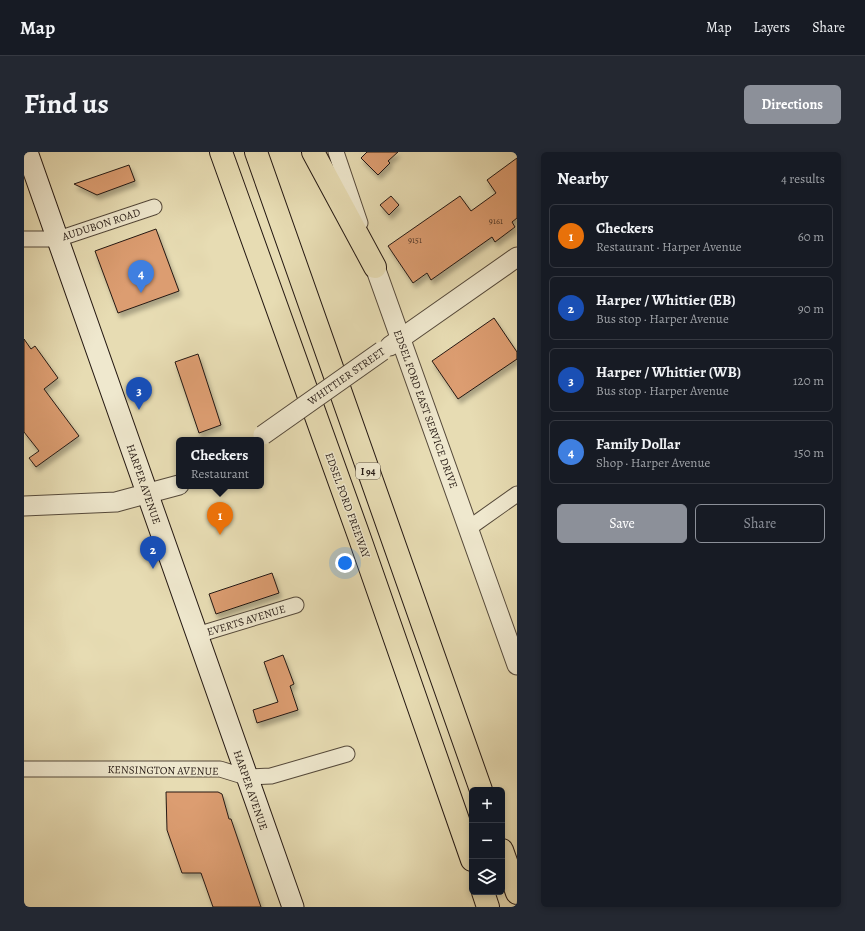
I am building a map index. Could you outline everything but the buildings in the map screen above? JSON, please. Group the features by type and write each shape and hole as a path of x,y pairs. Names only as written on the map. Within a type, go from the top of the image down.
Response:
{"highway":[{"name":"EDSEL FORD FREEWAY","path":"221,152 360,536 472,859"},
{"name":"I 94","path":"256,152 480,787"},
{"path":"313,152 375,267"},
{"path":"505,859 517,893"},
{"path":"484,895 488,907"}],"main road":[{"name":"HARPER AVENUE","path":"27,152 293,907"}],"street":[{"name":"EDSEL FORD EAST SERVICE DRIVE","path":"336,152 400,339 517,664"},
{"name":"AUDUBON ROAD","path":"24,239 58,239 154,207"},
{"name":"WHITTIER STREET","path":"259,437 517,257"},
{"path":"24,506 116,502 176,486"},
{"path":"469,528 517,494"},
{"name":"EVERTS AVENUE","path":"197,635 296,605"},
{"name":"KENSINGTON AVENUE","path":"24,769 220,769 246,776 271,776 347,754"}],"place":[{"name":"Family Dollar","path":"141,293"},
{"name":"Harper / Whittier (WB)","path":"139,410"},
{"name":"Checkers","path":"220,535"},
{"name":"Harper / Whittier (EB)","path":"153,569"}]}
